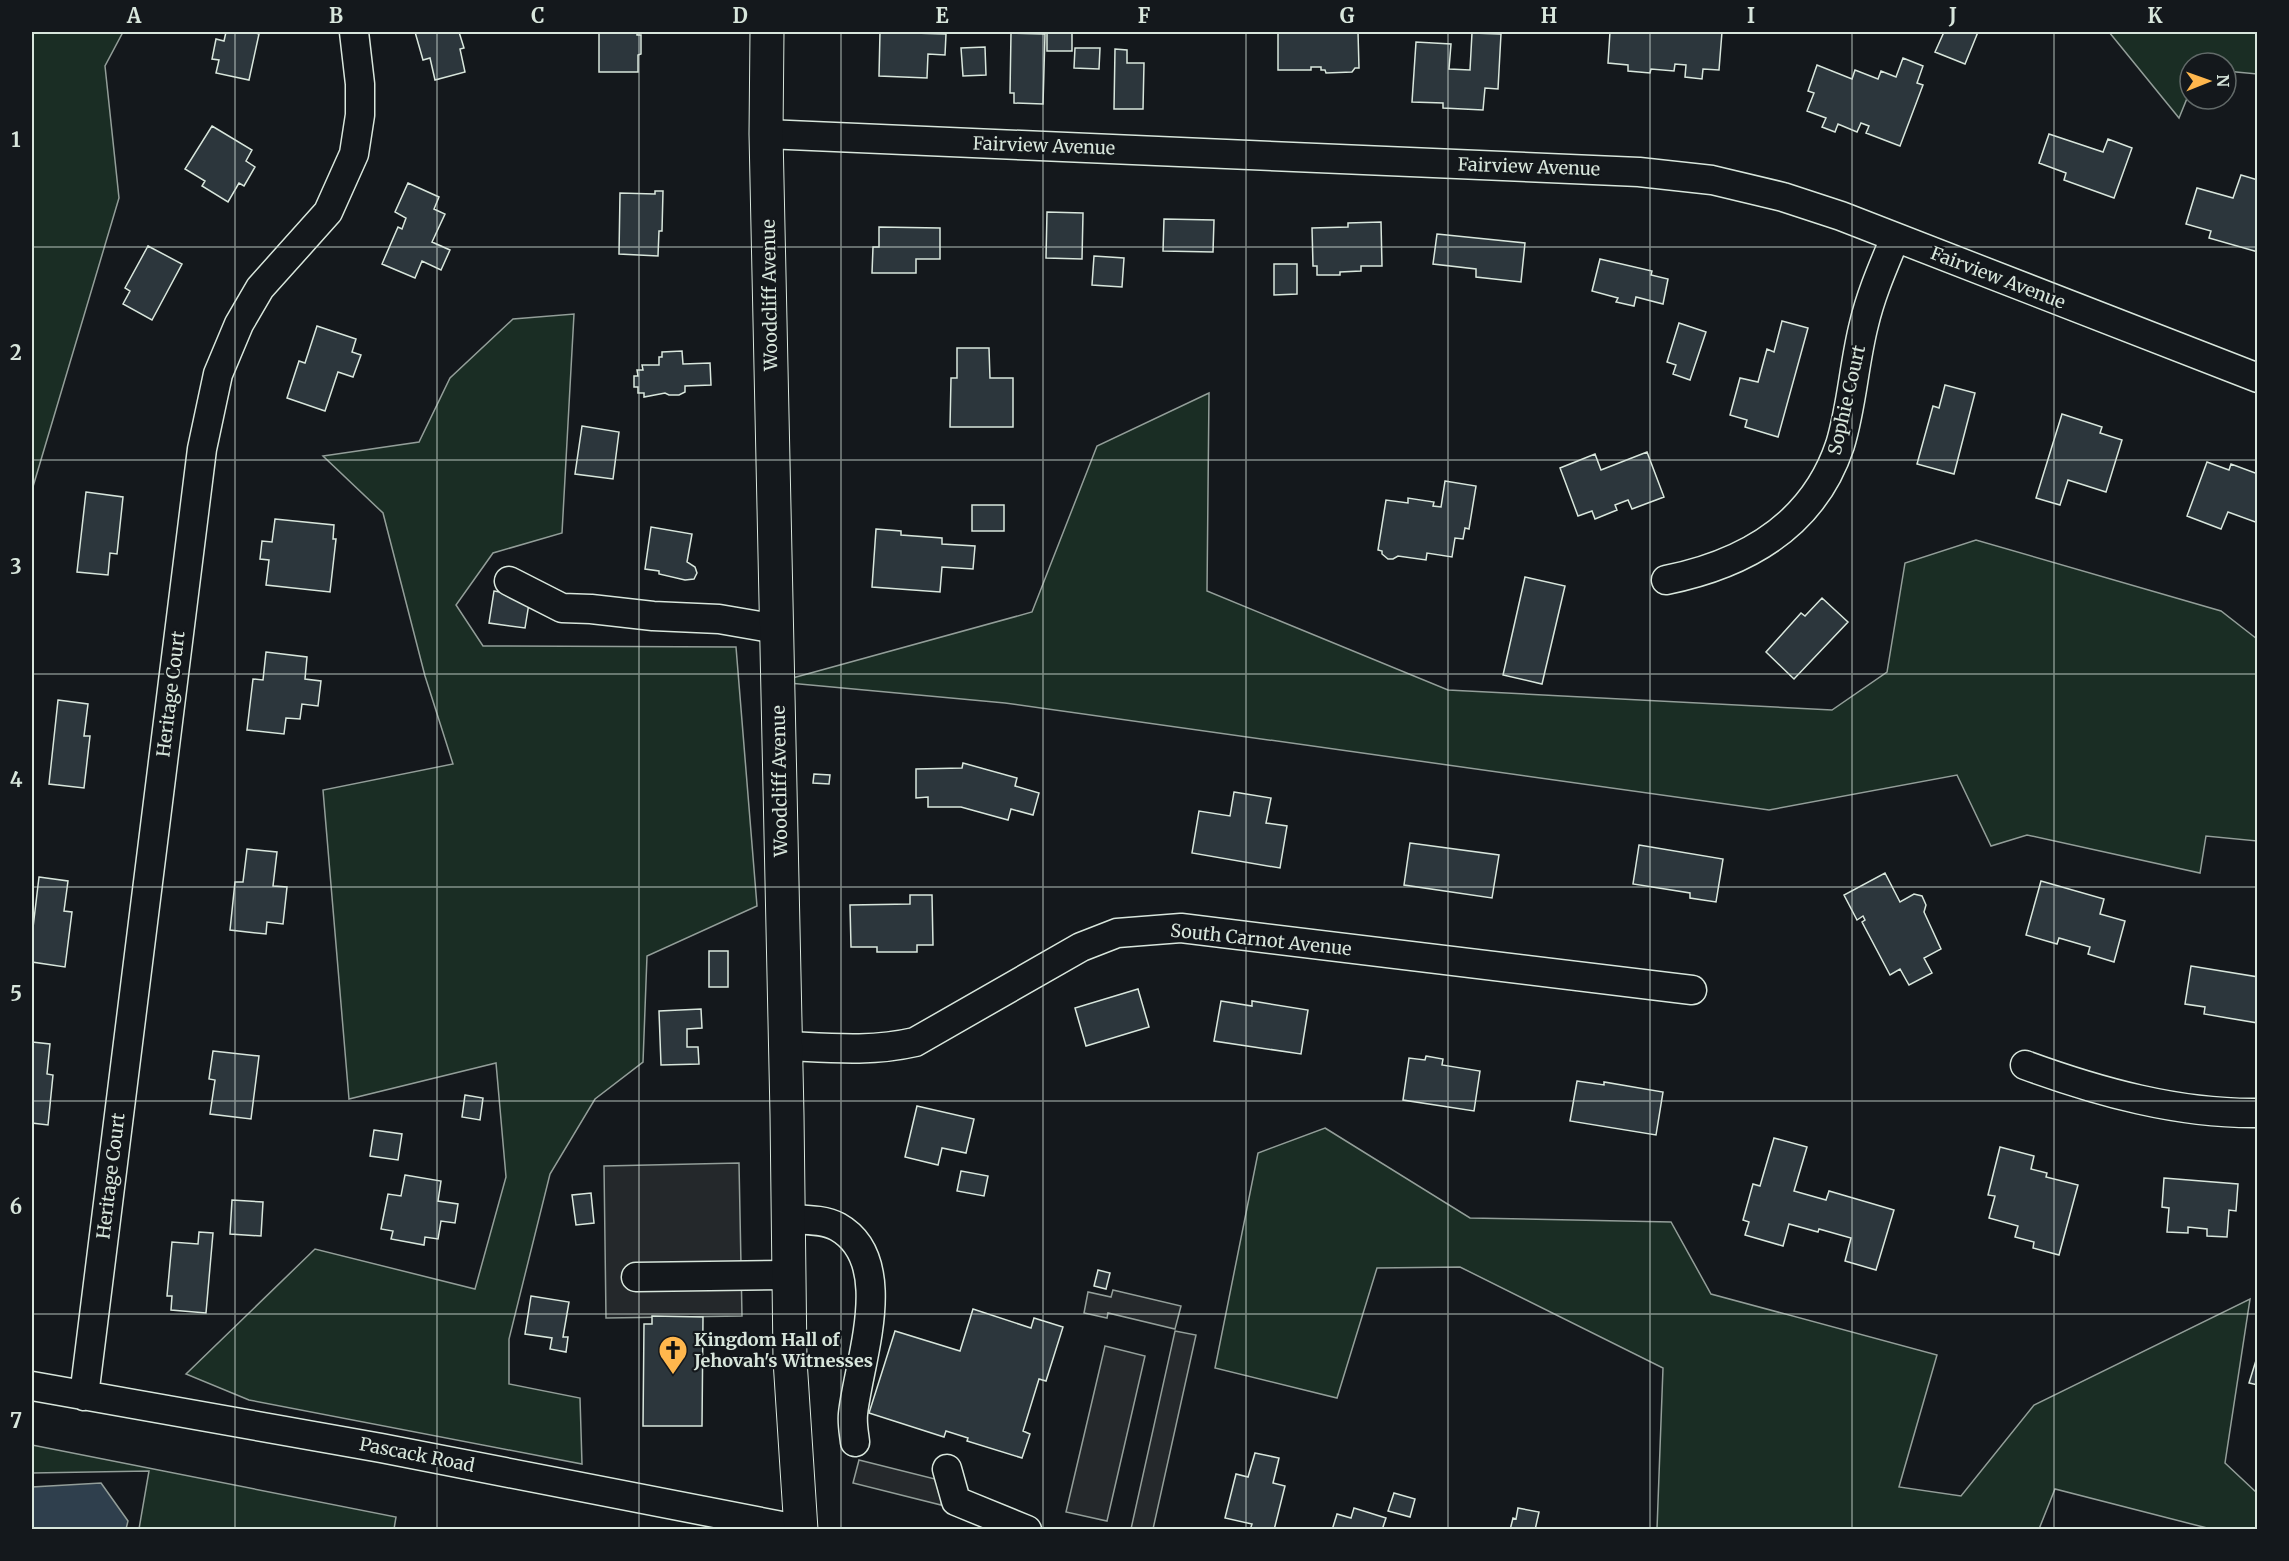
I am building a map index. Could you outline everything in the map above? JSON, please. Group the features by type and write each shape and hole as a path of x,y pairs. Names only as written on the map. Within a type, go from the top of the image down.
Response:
{"main road":[{"name":"Woodcliff Avenue","path":"766,32 766,134 786,1046 790,1360 801,1529"}],"street":[{"name":"Heritage Court","path":"84,1396 202,449 218,375 239,324 260,288 328,212 354,154 360,115 360,84 354,32"},
{"name":"Fairview Avenue","path":"766,134 1639,172 1712,180 1783,197 1840,216 2258,378"},
{"name":"Sophie Court","path":"1666,580 1693,575 1755,550 1784,530 1808,505 1827,476 1840,444 1865,317 1873,289 1895,238"},
{"path":"509,581 562,608 719,619 777,629"},
{"name":"South Carnot Avenue","path":"786,1046 861,1049 889,1048 915,1042 1081,947 1117,933 1181,928 1692,990"},
{"path":"2025,1065 2067,1081 2122,1096 2179,1107 2258,1113"},
{"path":"788,1218 820,1221 839,1227 855,1243 867,1267 872,1313 853,1414 855,1442"},
{"path":"636,1277 789,1275"},
{"name":"Pascack Road","path":"32,1386 381,1448 801,1529"},
{"path":"947,1469 956,1501 1038,1527"}],"green space":[{"path":"32,32 123,32 105,66 119,198 32,490"},
{"path":"2109,32 2257,32 2257,74 2238,72 2238,51 2178,51 2178,111 2182,111 2179,118"},
{"path":"574,314 562,533 493,553 456,605 483,646 736,647 757,906 647,956 643,1062 595,1099 550,1174 509,1339 509,1384 580,1398 582,1464 249,1400 186,1374 315,1249 475,1289 506,1177 496,1063 349,1099 323,790 453,764 425,676 383,513 323,456 419,442 450,378 513,319"},
{"path":"1209,393 1207,591 1448,690 1832,710 1887,672 1905,563 1976,540 2221,611 2257,639 2257,841 2206,836 2200,873 2027,835 1991,846 1957,775 1769,810 1005,703 778,682 1032,612 1097,446"},
{"path":"1325,1128 1470,1218 1671,1222 1711,1294 1937,1355 1899,1487 1961,1496 2034,1405 2250,1299 2225,1463 2257,1493 2257,1529 2211,1529 2055,1489 2039,1529 1657,1529 1663,1368 1460,1267 1377,1268 1337,1398 1215,1368 1258,1153"},
{"path":"32,1445 396,1517 394,1529 139,1529 149,1471 32,1473"}],"shaded area":[{"path":"739,1163 742,1316 606,1318 604,1166"},
{"path":"1113,1290 1181,1306 1175,1329 1108,1313 1107,1318 1084,1313 1088,1292 1111,1297"},
{"path":"1175,1331 1196,1335 1153,1529 1131,1529"},
{"path":"1105,1346 1145,1356 1107,1521 1066,1512"},
{"path":"859,1460 947,1482 941,1505 853,1483"}],"water":[{"path":"101,1483 128,1521 126,1529 32,1529 32,1487"}],"building":[{"path":"226,32 259,34 249,80 216,73 219,60 212,59 216,39 224,41"},
{"path":"415,32 459,32 464,48 460,49 465,72 435,80 430,58 423,60"},
{"path":"599,32 637,32 637,35 641,35 638,72 599,72"},
{"path":"880,32 946,34 945,55 928,54 927,78 879,76"},
{"path":"1047,32 1072,32 1072,51 1047,51"},
{"path":"1358,32 1359,68 1355,68 1352,72 1326,73 1325,70 1321,70 1321,67 1311,67 1311,70 1278,70 1278,33"},
{"path":"1610,32 1722,32 1719,70 1703,69 1702,79 1685,77 1686,65 1675,64 1674,71 1651,69 1650,73 1628,71 1628,65 1608,63"},
{"path":"1944,32 1978,32 1965,64 1935,52"},
{"path":"1011,33 1045,34 1043,104 1014,103 1014,93 1010,93"},
{"path":"1472,33 1501,34 1498,89 1485,88 1483,110 1443,108 1443,103 1412,102 1416,42 1451,44 1449,69 1470,70"},
{"path":"985,47 986,75 963,76 961,48"},
{"path":"1075,48 1100,48 1099,69 1074,68"},
{"path":"1115,49 1127,50 1127,63 1144,63 1143,109 1114,109"},
{"path":"1903,58 1923,66 1917,83 1923,85 1900,146 1866,133 1869,126 1861,123 1857,132 1838,124 1835,132 1822,127 1826,118 1807,111 1814,93 1808,91 1817,65 1852,79 1855,70 1878,79 1881,71 1896,77"},
{"path":"212,126 252,150 246,161 255,167 244,186 239,183 228,202 202,186 205,181 185,169"},
{"path":"2049,134 2103,152 2108,139 2132,148 2114,198 2064,180 2066,173 2039,163"},
{"path":"2241,175 2258,180 2258,252 2209,238 2211,231 2186,224 2197,188 2233,198"},
{"path":"408,183 439,197 434,209 445,214 432,242 450,250 441,270 422,261 415,278 382,264 398,227 402,229 406,218 395,212"},
{"path":"655,191 663,191 662,231 659,231 658,256 619,254 620,193 655,194"},
{"path":"1047,212 1083,213 1082,259 1046,258"},
{"path":"1164,219 1214,220 1213,252 1163,251"},
{"path":"1381,222 1382,266 1361,266 1361,271 1340,272 1340,275 1317,275 1317,266 1313,266 1312,228 1348,227 1348,223"},
{"path":"879,227 940,228 940,259 916,259 916,273 872,273 873,247 879,247"},
{"path":"1437,234 1525,243 1521,282 1476,277 1476,269 1433,264"},
{"path":"148,246 182,264 152,320 123,304 130,291 125,288"},
{"path":"1094,256 1124,258 1122,287 1092,285"},
{"path":"1600,259 1652,271 1651,275 1668,279 1663,304 1636,297 1634,306 1616,302 1618,298 1592,291"},
{"path":"1274,264 1297,264 1297,294 1274,295"},
{"path":"1782,321 1808,328 1778,437 1745,427 1747,420 1730,415 1740,378 1758,382 1767,349 1774,352"},
{"path":"1679,323 1706,332 1690,380 1673,374 1676,365 1667,362"},
{"path":"317,326 356,339 352,352 361,355 353,377 338,372 325,411 287,398 299,361 305,363"},
{"path":"957,348 989,348 990,378 1013,378 1013,427 950,427 951,378 957,378"},
{"path":"682,351 683,364 710,363 711,385 685,386 685,392 679,395 665,393 644,397 644,393 638,393 638,387 634,387 634,376 638,376 637,370 643,370 642,365 659,365 662,352"},
{"path":"1945,385 1975,393 1954,474 1917,464 1933,406 1939,408"},
{"path":"2062,414 2102,427 2100,433 2122,440 2106,492 2068,480 2060,505 2036,498"},
{"path":"582,426 619,432 613,479 575,474"},
{"path":"1647,452 1664,497 1632,509 1628,500 1615,505 1617,510 1595,519 1592,511 1578,516 1560,468 1595,454 1601,470"},
{"path":"2207,462 2229,470 2231,464 2258,474 2258,523 2228,512 2221,529 2187,516"},
{"path":"1445,481 1476,486 1469,529 1465,528 1463,539 1455,538 1452,557 1427,553 1426,560 1398,556 1388,559 1382,551 1378,550 1386,500 1408,503 1408,498 1434,502 1433,506 1441,507"},
{"path":"86,492 123,497 117,554 110,553 108,575 77,572"},
{"path":"972,505 1004,505 1004,531 972,531"},
{"path":"275,519 334,525 333,539 336,539 330,592 266,585 269,560 260,559 262,541 272,542"},
{"path":"651,527 692,534 687,562 695,567 697,573 694,579 685,580 645,569"},
{"path":"876,529 901,531 901,535 942,538 942,544 975,546 973,569 942,567 940,592 872,587"},
{"path":"1525,577 1565,586 1542,684 1503,675"},
{"path":"494,591 530,597 525,628 489,623"},
{"path":"1822,598 1848,622 1794,679 1766,652 1801,613 1805,616"},
{"path":"266,652 307,657 305,679 321,681 318,706 302,704 300,719 286,718 284,734 247,730 253,679 263,680"},
{"path":"58,700 88,704 84,736 90,736 84,788 49,784"},
{"path":"963,763 1017,778 1015,786 1039,793 1033,815 1011,809 1008,820 961,807 928,807 928,797 916,798 916,769 962,768"},
{"path":"814,774 830,775 829,784 813,783"},
{"path":"1234,792 1271,798 1266,823 1287,826 1280,868 1192,853 1199,811 1230,816"},
{"path":"1410,843 1499,855 1492,898 1404,885"},
{"path":"1639,845 1723,859 1716,902 1690,898 1690,893 1633,884"},
{"path":"247,849 277,852 273,886 287,887 283,924 267,922 266,934 230,930 235,882 243,882"},
{"path":"1885,873 1900,902 1914,894 1922,896 1926,905 1924,912 1941,949 1924,958 1932,973 1909,985 1900,969 1890,975 1862,922 1865,920 1863,916 1857,920 1844,895"},
{"path":"39,877 68,881 64,911 72,912 65,967 32,962 32,936"},
{"path":"2041,881 2104,899 2100,914 2125,921 2114,962 2088,954 2090,947 2059,938 2057,944 2026,935"},
{"path":"910,895 932,895 933,945 917,945 917,952 877,952 877,947 851,947 850,905 910,904"},
{"path":"709,951 728,951 728,987 709,987"},
{"path":"2191,966 2258,977 2258,1023 2204,1014 2205,1007 2185,1004"},
{"path":"1138,989 1149,1027 1086,1046 1075,1008"},
{"path":"1221,1001 1252,1006 1252,1001 1308,1010 1301,1054 1214,1041"},
{"path":"701,1009 702,1028 687,1029 687,1047 698,1047 699,1064 661,1065 659,1011"},
{"path":"32,1042 50,1044 47,1074 53,1075 48,1125 32,1123"},
{"path":"213,1051 259,1056 251,1119 210,1114 215,1080 209,1079"},
{"path":"1426,1056 1443,1059 1442,1065 1480,1071 1474,1111 1403,1100 1409,1058 1425,1060"},
{"path":"1577,1081 1604,1085 1604,1082 1663,1092 1656,1135 1570,1121"},
{"path":"465,1095 483,1098 480,1120 462,1117"},
{"path":"917,1106 974,1119 966,1153 942,1148 938,1165 905,1157"},
{"path":"374,1130 402,1134 398,1160 370,1156"},
{"path":"1774,1138 1807,1147 1794,1191 1826,1200 1829,1191 1894,1210 1876,1270 1845,1261 1851,1238 1819,1229 1818,1232 1789,1224 1783,1246 1745,1235 1749,1222 1743,1220 1753,1184 1760,1186"},
{"path":"2000,1147 2034,1156 2031,1169 2047,1173 2046,1177 2078,1185 2059,1255 2033,1248 2034,1242 2015,1237 2018,1226 1989,1218 1995,1196 1988,1195"},
{"path":"961,1171 988,1176 984,1196 957,1191"},
{"path":"405,1175 441,1181 438,1201 458,1204 455,1223 441,1221 438,1239 425,1237 424,1245 391,1239 393,1231 381,1229 388,1194 401,1196"},
{"path":"2164,1178 2238,1184 2236,1211 2229,1210 2227,1237 2207,1236 2207,1229 2188,1227 2188,1233 2167,1232 2169,1208 2162,1207"},
{"path":"591,1193 594,1223 576,1225 572,1195"},
{"path":"232,1200 263,1202 261,1236 230,1234"},
{"path":"199,1232 213,1233 206,1313 171,1310 172,1296 167,1296 172,1242 198,1244"},
{"path":"1098,1270 1110,1273 1106,1289 1094,1286"},
{"path":"531,1296 569,1302 563,1337 568,1337 566,1352 550,1349 552,1338 525,1334"},
{"path":"973,1309 1031,1328 1034,1318 1063,1327 1046,1381 1039,1379 1023,1431 1030,1434 1022,1458 967,1441 968,1438 946,1431 944,1437 869,1413 895,1331 960,1351"},
{"name":"Kingdom Hall of Jehovah's Witnesses","path":"652,1316 703,1317 702,1426 643,1426 644,1324 652,1324"},
{"path":"2258,1354 2258,1385 2249,1383"},
{"path":"1255,1453 1279,1458 1273,1483 1285,1486 1274,1530 1250,1530 1252,1524 1225,1518 1236,1474 1248,1477"},
{"path":"1394,1493 1415,1499 1410,1517 1388,1511"},
{"path":"1354,1508 1386,1518 1382,1530 1332,1530 1337,1514 1351,1518"},
{"path":"1518,1508 1539,1512 1535,1530 1510,1530 1513,1518 1516,1519"}],"place":[{"name":"Kingdom Hall of Jehovah's Witnesses","path":"673,1376"}]}
